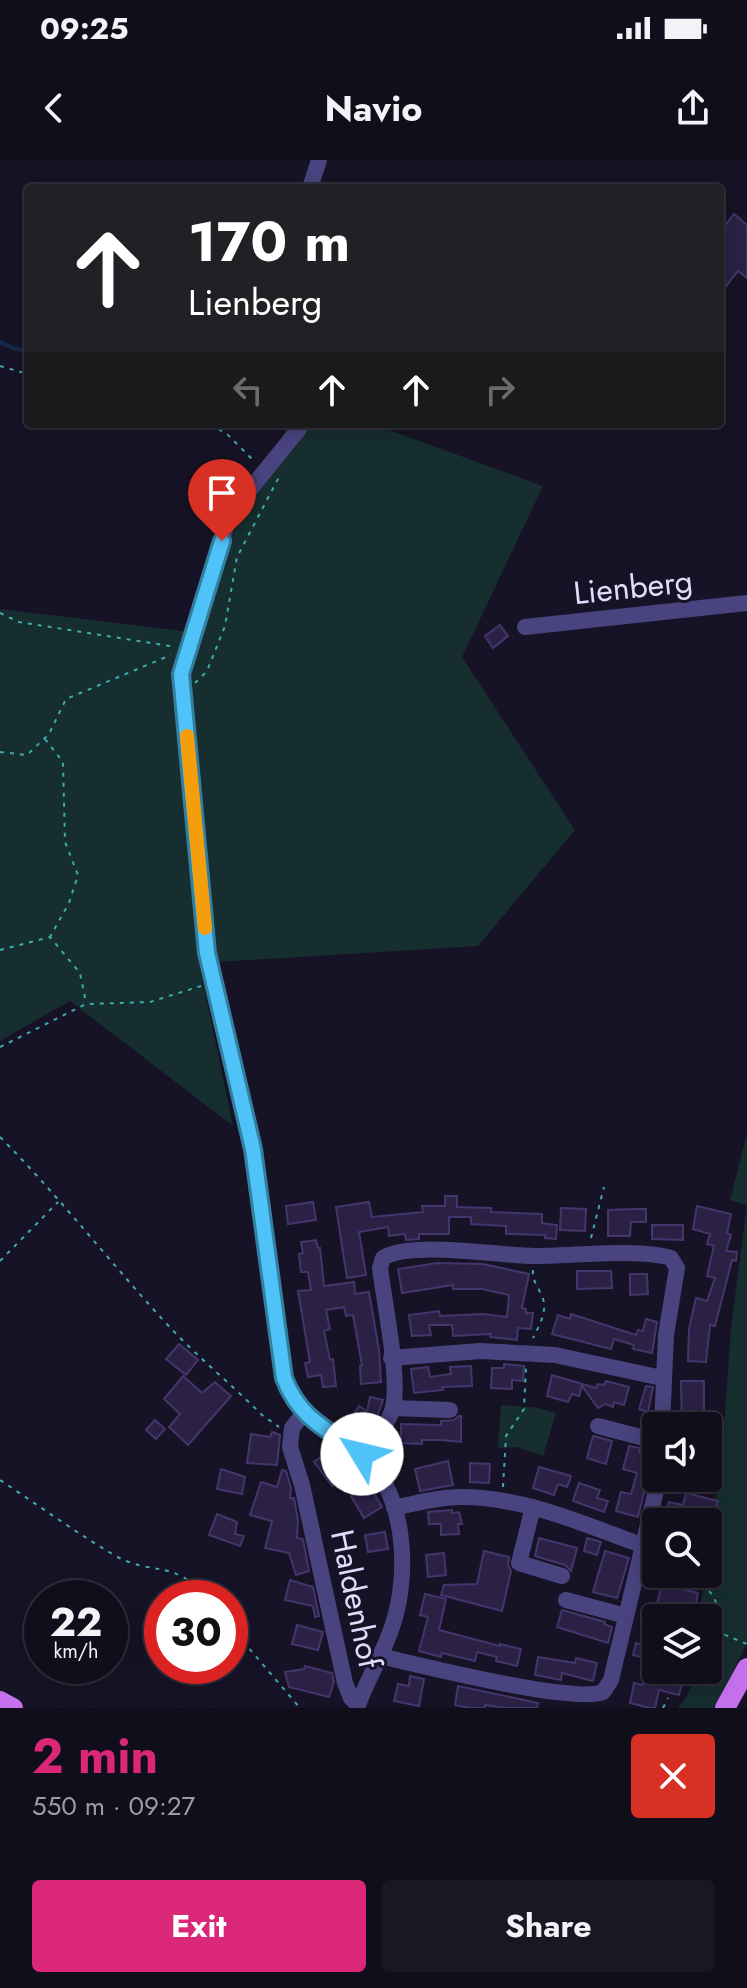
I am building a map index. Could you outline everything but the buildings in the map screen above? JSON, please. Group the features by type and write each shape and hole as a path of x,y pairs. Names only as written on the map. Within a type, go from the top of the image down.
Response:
{"main road":[{"path":"725,1708 747,1668"},
{"path":"741,1708 747,1696"},
{"path":"0,1701 13,1708"}],"street":[{"path":"311,184 320,161"},
{"path":"299,428 271,475 230,514 181,674 207,953 253,1149 284,1378 294,1402 304,1413 362,1454 377,1472 394,1508 402,1576 393,1626 358,1706"},
{"name":"Lienberg","path":"525,627 747,603"},
{"path":"362,1454 393,1408 391,1358 380,1268 383,1258 401,1252 433,1250 536,1256 671,1258 676,1265 662,1378 662,1412"},
{"path":"391,1358 480,1351 555,1355 662,1378"},
{"path":"393,1408 450,1410"},
{"path":"290,1435 304,1413"},
{"path":"598,1426 642,1437"},
{"name":"Haldenhof","path":"290,1435 290,1447 302,1485 345,1683 358,1706"},
{"path":"394,1508 463,1497 502,1500 533,1507 642,1545"},
{"path":"533,1507 519,1563 562,1576"},
{"path":"380,1656 544,1690 596,1695 603,1692 611,1680 642,1553"},
{"path":"566,1600 626,1616"}],"path":[{"path":"0,366 24,373"},
{"path":"183,695 207,671 225,626 237,557 271,475 236,441 216,428"},
{"path":"0,613 19,622 189,649"},
{"path":"0,752 27,755 44,739 66,699 143,665 189,649"},
{"path":"0,950 50,937 69,903 78,875 65,842 63,762 44,739"},
{"path":"50,937 80,973 86,1004"},
{"path":"0,1047 86,1004 150,1002 214,982"},
{"path":"0,1137 36,1173 167,1324 262,1415 290,1435"},
{"path":"587,1255 604,1187"},
{"path":"0,1261 59,1201"},
{"path":"502,1500 506,1436 524,1409 527,1355 545,1306 532,1274 536,1256"},
{"path":"0,1480 117,1557 177,1572 191,1580"},
{"path":"637,1570 708,1591 716,1601 716,1627 726,1637 747,1644"},
{"path":"248,1647 300,1708"},
{"path":"663,1708 668,1698"}],"green space":[{"path":"287,428 384,428 543,486 462,657 575,830 478,946 199,963 233,1126 70,1001 0,1041 0,609 183,631"},
{"path":"747,1133 747,1205 730,1200"},
{"path":"747,1205 747,1642 723,1694 713,1708 678,1708 692,1684 722,1684 722,1604 701,1604 703,1588 722,1588 722,1508 714,1508 716,1492 722,1492 731,1328"},
{"path":"501,1405 533,1407 556,1413 543,1456 516,1447 498,1448"}],"waterway":[{"path":"0,342 24,350"}],"slow traffic":[{"path":"187,736 205,928"}],"route":[{"path":"222,541 181,674 207,953 253,1149 284,1378 294,1402 304,1413 362,1454"}]}
